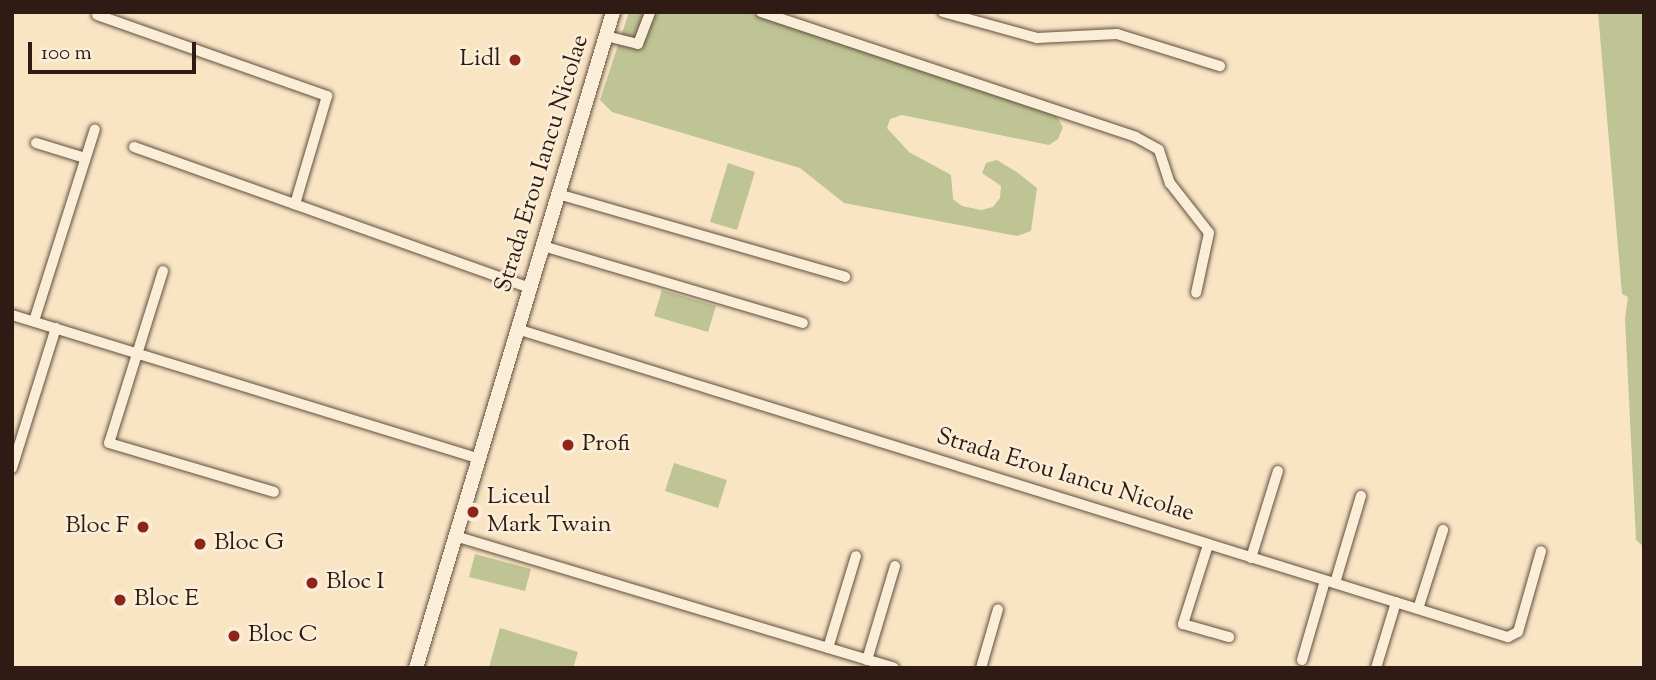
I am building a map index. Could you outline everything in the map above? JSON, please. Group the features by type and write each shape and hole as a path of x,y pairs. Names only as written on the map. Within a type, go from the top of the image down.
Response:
{"street":[{"name":"Strada Erou Iancu Nicolae","path":"416,668 613,12"},
{"path":"606,36 638,44 650,12"},
{"path":"761,12 1124,132 1159,150 1170,183 1209,233 1196,293"},
{"path":"943,12 1037,38 1116,34 1220,65"},
{"path":"97,15 327,96 295,205"},
{"path":"34,321 95,129"},
{"path":"36,143 85,158"},
{"path":"134,146 529,288"},
{"path":"558,194 845,276"},
{"path":"543,246 803,323"},
{"path":"163,271 109,443 274,492"},
{"path":"12,314 479,459"},
{"path":"12,468 56,328"},
{"name":"Strada Erou Iancu Nicolae","path":"517,328 1208,545 1514,636 1541,551"},
{"path":"1251,558 1278,471"},
{"path":"1302,660 1361,496"},
{"path":"1418,609 1443,530"},
{"path":"455,536 894,668"},
{"path":"1208,545 1183,624 1229,637"},
{"path":"828,648 856,556"},
{"path":"867,660 895,566"},
{"path":"1376,668 1396,602"},
{"path":"981,668 998,609"}],"green space":[{"path":"629,12 747,12 1055,114 1063,127 1058,139 1049,145 902,115 890,119 887,128 909,152 951,175 953,199 962,206 981,210 993,207 1000,198 1001,186 982,173 986,163 997,160 1018,173 1037,188 1031,231 1017,236 844,203 800,168 612,112 600,100"},
{"path":"1598,12 1644,12 1644,547 1636,540 1625,319 1628,297 1622,294"},
{"path":"728,163 755,172 737,230 710,222"},
{"path":"662,290 716,306 708,332 654,316"},
{"path":"674,463 727,480 718,508 665,491"},
{"path":"475,554 531,569 525,591 469,577"},
{"path":"500,628 578,652 573,668 489,667"}],"place":[{"name":"Lidl","path":"515,60"},
{"name":"Profi","path":"568,445"},
{"name":"Liceul Mark Twain","path":"473,512"},
{"name":"Bloc F","path":"143,527"},
{"name":"Bloc G","path":"200,544"},
{"name":"Bloc I","path":"312,583"},
{"name":"Bloc E","path":"120,600"},
{"name":"Bloc C","path":"234,636"}]}
